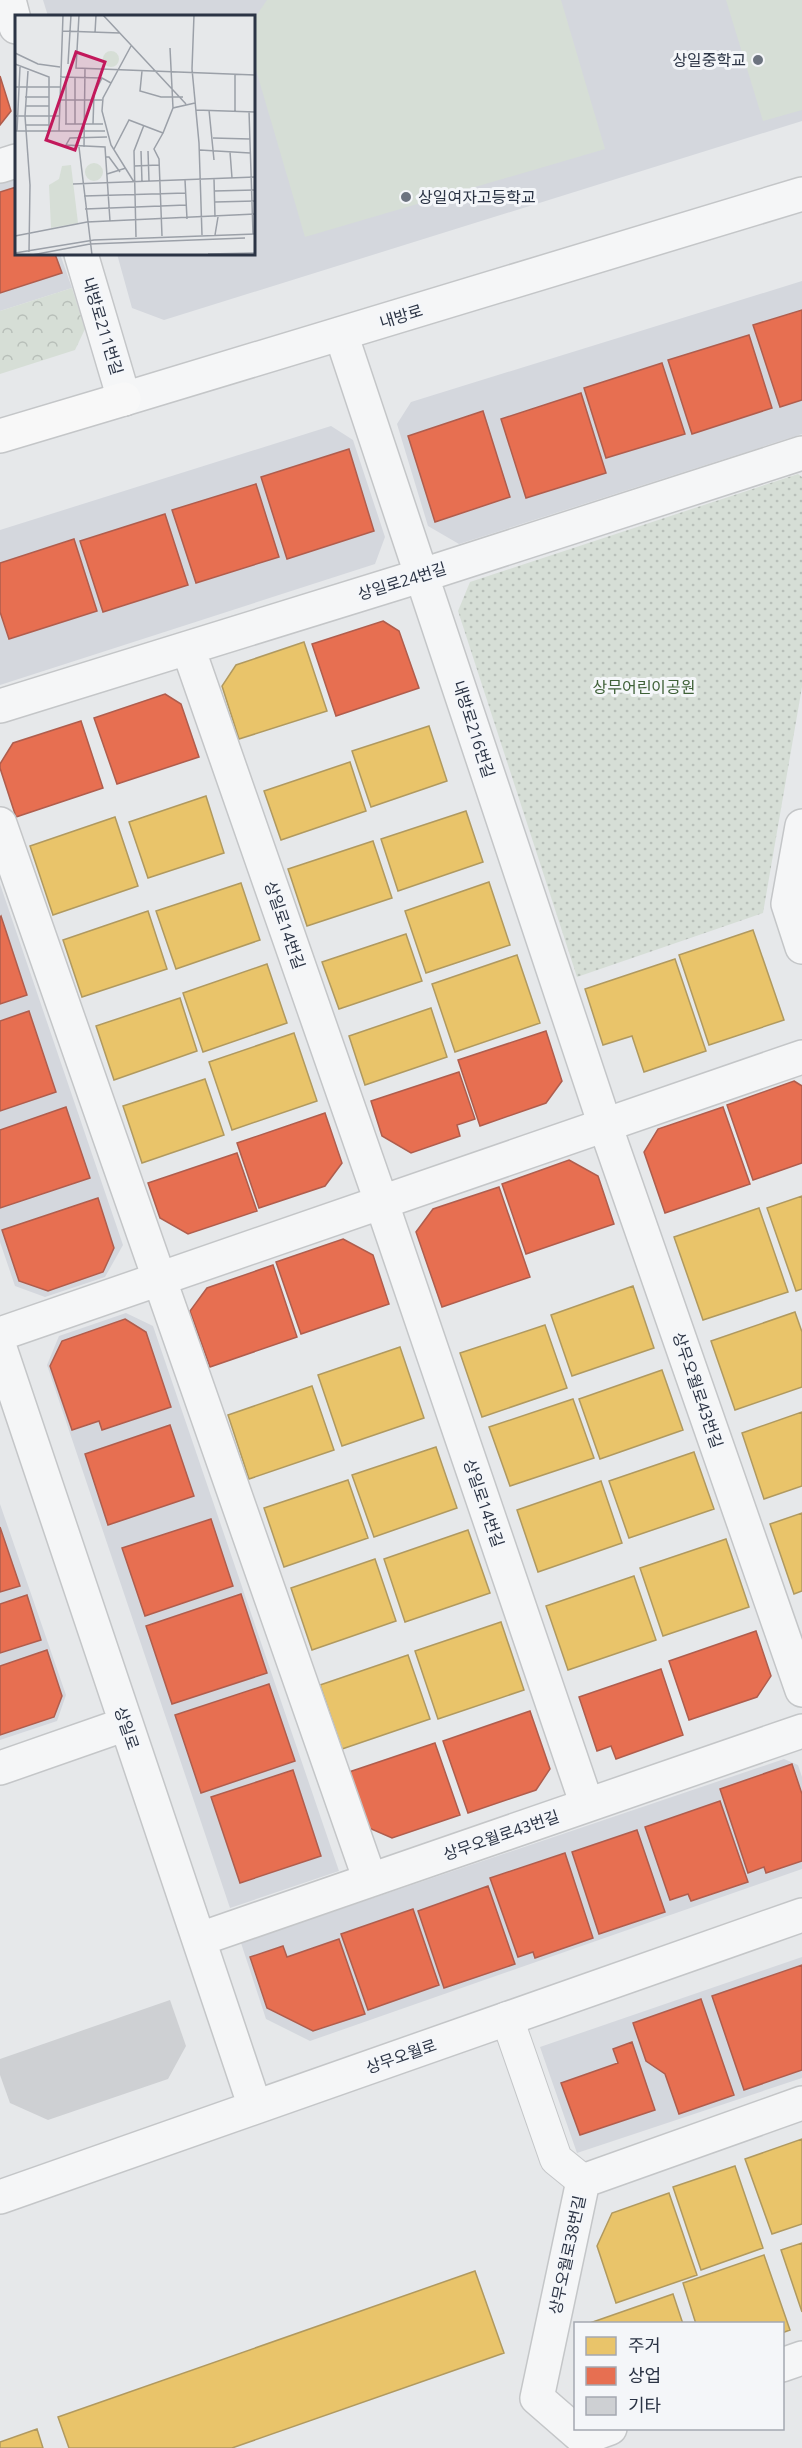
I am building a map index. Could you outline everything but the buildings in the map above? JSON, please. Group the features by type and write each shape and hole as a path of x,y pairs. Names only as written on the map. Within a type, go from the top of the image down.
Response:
{"main road":[{"name":"내방로","path":"0,436 124,399"}],"street":[{"path":"9,0 15,23"},
{"path":"0,166 15,161"},
{"name":"내방로","path":"124,399 802,194"},
{"name":"내방로211번길","path":"81,255 124,399"},
{"name":"내방로216번길","path":"341,334 605,1125"},
{"name":"상일로24번길","path":"0,706 423,575 802,453"},
{"name":"상일로14번길","path":"188,648 381,1201 587,1805"},
{"path":"0,824 369,1880"},
{"path":"802,826 788,904 802,947"},
{"path":"0,1334 802,1057"},
{"name":"상무오월로43번길","path":"605,1125 802,1690"},
{"name":"상일로","path":"0,1348 255,2107"},
{"path":"0,1768 126,1724"},
{"name":"상무오월로43번길","path":"200,1939 802,1731"},
{"name":"상무오월로","path":"3,2187 255,2107 802,1915"},
{"path":"507,2018 556,2159 583,2181"},
{"name":"상무오월로38번길","path":"574,2429 537,2398 583,2181 802,2103"},
{"path":"784,2365 802,2358"},
{"name":"상무오월로38번길","path":"575,2430 584,2438 605,2430"}],"shaded area":[{"name":"상일여자고등학교","path":"43,0 802,0 802,121 164,320 132,308 117,255 255,255 255,15 48,15"},
{"path":"15,178 15,255 60,255 72,288 0,311 0,183"},
{"path":"802,281 802,434 459,544 428,526 397,424 411,402"},
{"path":"331,426 353,440 385,537 375,564 0,685 0,530"},
{"path":"0,884 123,1245 105,1277 45,1297 15,1286 0,1242"},
{"path":"126,1313 153,1326 339,1871 230,1908 47,1365 59,1336"},
{"path":"0,1504 66,1695 57,1721 0,1740"},
{"path":"784,1759 798,1765 802,1777 802,1869 310,2041 266,2019 241,1943"},
{"path":"802,1957 802,2078 577,2153 540,2047"}],"green space":[{"path":"267,0 561,0 605,149 305,237 255,66 255,18"},
{"name":"상일중학교","path":"726,0 802,0 802,110 763,121"},
{"path":"72,288 85,329 75,350 0,374 0,311"},
{"name":"상무어린이공원","path":"798,474 802,477 802,687 763,913 577,977 458,611 470,582"}],"place":[{"name":"상일중학교","path":"758,60"},
{"name":"상일여자고등학교","path":"406,197"}]}
